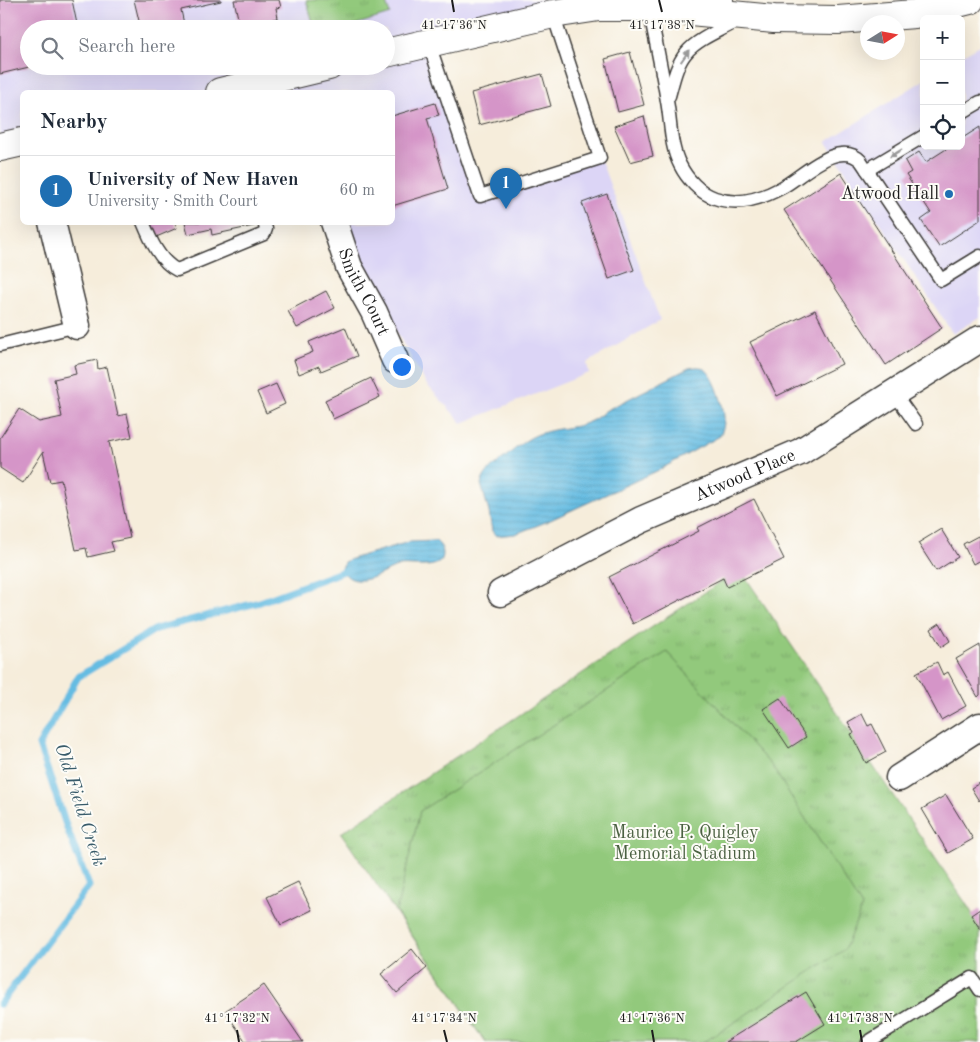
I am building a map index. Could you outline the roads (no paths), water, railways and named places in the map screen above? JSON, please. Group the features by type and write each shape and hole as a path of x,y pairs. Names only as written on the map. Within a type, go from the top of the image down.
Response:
{"main road":[{"path":"395,52 553,14 598,7 710,6 745,17 838,20 915,14 970,0"},
{"path":"240,90 287,84 308,75"},
{"path":"0,147 20,142"}],"street":[{"path":"53,225 77,326"},
{"name":"Smith Court","path":"335,225 349,268 374,312 396,360"},
{"name":"Atwood Place","path":"501,593 642,520 800,452 980,339"},
{"path":"898,778 980,726"}],"lane":[{"path":"649,7 675,152 679,164 692,182 714,198 740,201 769,194 828,158 840,153 854,155 861,161 941,280 980,256"},
{"path":"429,44 480,196 600,158 553,14"},
{"path":"667,101 675,74 687,52 695,44 745,17"},
{"path":"965,111 980,102"},
{"path":"867,170 920,138"},
{"path":"144,225 154,246 174,270 264,234 266,229 265,225"},
{"path":"0,345 77,326"},
{"path":"894,393 916,424"},
{"path":"868,1042 972,978 980,990"}],"water":[{"path":"696,367 706,370 714,380 719,394 724,416 724,425 720,436 659,470 546,522 515,534 496,536 492,531 481,484 487,472 493,466 532,437 588,423 605,411 689,368"},
{"path":"436,541 442,548 442,560 432,565 400,566 373,578 362,580 349,578 342,569 344,562 351,559 409,542"}],"waterway":[{"name":"Old Field Creek","path":"0,1004 89,886 39,745 78,677 156,629 260,602 352,568"}],"place":[{"name":"Atwood Hall","path":"949,194"},
{"name":"University of New Haven","path":"506,209"}],"park label":[{"name":"Maurice P. Quigley Memorial Stadium","path":"685,843"}]}
